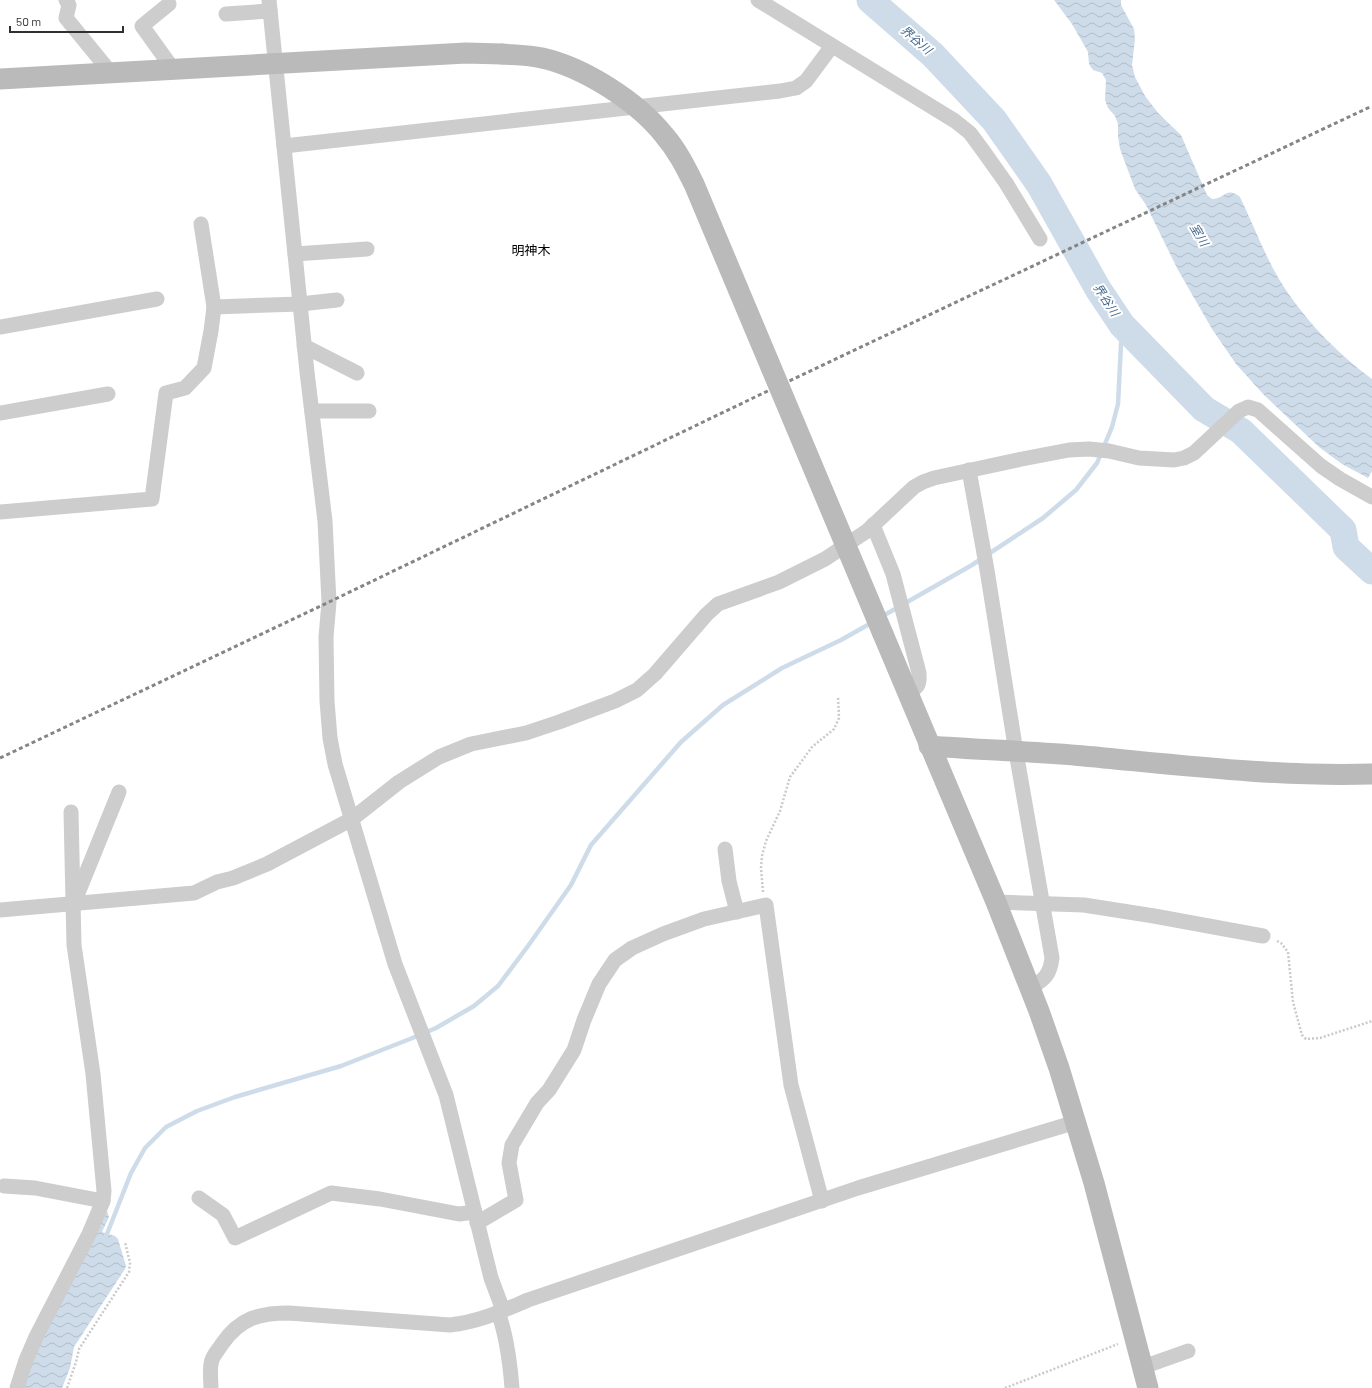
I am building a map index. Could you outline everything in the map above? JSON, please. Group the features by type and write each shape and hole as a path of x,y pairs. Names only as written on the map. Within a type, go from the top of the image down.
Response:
{"street":[{"path":"66,0 69,5 66,18 111,73"},
{"path":"758,0 954,121 970,133 1006,183 1040,238"},
{"path":"169,4 142,26 173,69"},
{"path":"226,14 269,5 304,346 325,521 329,602 326,637 327,687 330,738 335,764 394,964 446,1095 491,1278 501,1311 510,1357 512,1388"},
{"path":"284,146 780,92 796,88 806,81 832,46"},
{"path":"0,79 466,53 502,54 541,58 569,66 596,80 624,98 641,111 664,134 681,159 694,184 929,746 996,902 1030,988 1059,1068 1094,1183 1148,1388"},
{"path":"0,512 152,499 166,393 184,388 204,368 211,332 214,307 201,224"},
{"path":"295,254 367,248"},
{"path":"0,327 157,300"},
{"path":"214,307 300,304 337,300"},
{"path":"304,346 357,373"},
{"path":"0,413 108,394"},
{"path":"0,910 194,893 217,882 233,878 267,864 352,819 399,782 439,757 471,744 526,733 560,722 615,701 637,690 655,674 706,615 718,604 779,582 809,568 831,555 867,531 914,488 923,482 969,470 1069,450 1102,450 1139,458 1174,460 1184,458 1194,453 1239,410 1248,407 1258,410 1320,466 1372,497"},
{"path":"312,411 369,411"},
{"path":"969,470 1052,958 1050,970 1043,980 1030,988"},
{"path":"873,525 893,574 919,673 920,683 908,694"},
{"path":"929,746 1083,756 1283,773 1328,775 1372,774"},
{"path":"73,904 119,792"},
{"path":"17,1388 36,1336 89,1234 103,1201 104,1191 93,1074 74,945 72,812"},
{"path":"725,849 729,881 737,912"},
{"path":"996,902 1084,905 1264,936"},
{"path":"199,1198 223,1215 235,1238 331,1193 380,1199 476,1217 516,1200 509,1162 512,1145 537,1103 549,1090 574,1050 584,1020 599,984 616,960 632,948 663,934 704,919 766,905 791,1085 822,1200"},
{"path":"210,1388 212,1361 219,1348 228,1335 250,1318 274,1313 290,1313 450,1325 466,1324 528,1300 858,1188 1076,1122"},
{"path":"4,1186 35,1188 103,1201"},
{"path":"1143,1367 1188,1351"}],"path":[{"path":"766,905 761,868 762,856 766,841 780,811 790,777 812,747 834,729 839,718 838,696"},
{"path":"1264,936 1281,943 1288,952 1293,1002 1302,1035 1306,1040 1320,1038 1372,1021"},
{"path":"67,1388 79,1349 129,1272 130,1263 125,1242"},
{"path":"1005,1388 1135,1337"}],"water":[{"name":"室川","path":"1054,0 1121,0 1121,5 1134,29 1135,39 1132,65 1135,77 1145,96 1159,114 1181,135 1207,195 1212,199 1228,193 1235,194 1240,197 1270,263 1294,302 1344,357 1372,379 1372,471 1368,478 1342,464 1319,447 1263,394 1236,364 1212,329 1178,270 1146,205 1135,189 1120,149 1118,124 1105,100 1106,80 1102,73 1093,70 1089,64 1088,52 1072,24"},
{"path":"107,1211 109,1217 102,1232 115,1236 118,1239 126,1266 125,1269 74,1347 70,1368 62,1388 24,1388 31,1362 105,1212"}],"waterway":[{"name":"界谷川","path":"870,0 933,55 994,120 1039,184 1098,289 1122,325 1204,409 1241,431 1343,530 1346,547 1372,571"},
{"path":"881,617 972,565 1043,518 1076,490 1097,463 1112,427 1118,404 1122,325"},
{"path":"105,1239 131,1173 145,1148 166,1127 197,1111 235,1097 341,1066 410,1039 436,1028 474,1006 498,986 528,946 571,885 591,845 681,742 723,705 782,668 841,640 873,622"}],"railway":[{"path":"0,758 753,398 1372,106"}],"district":[{"name":"明神木","path":"531,250"}]}
